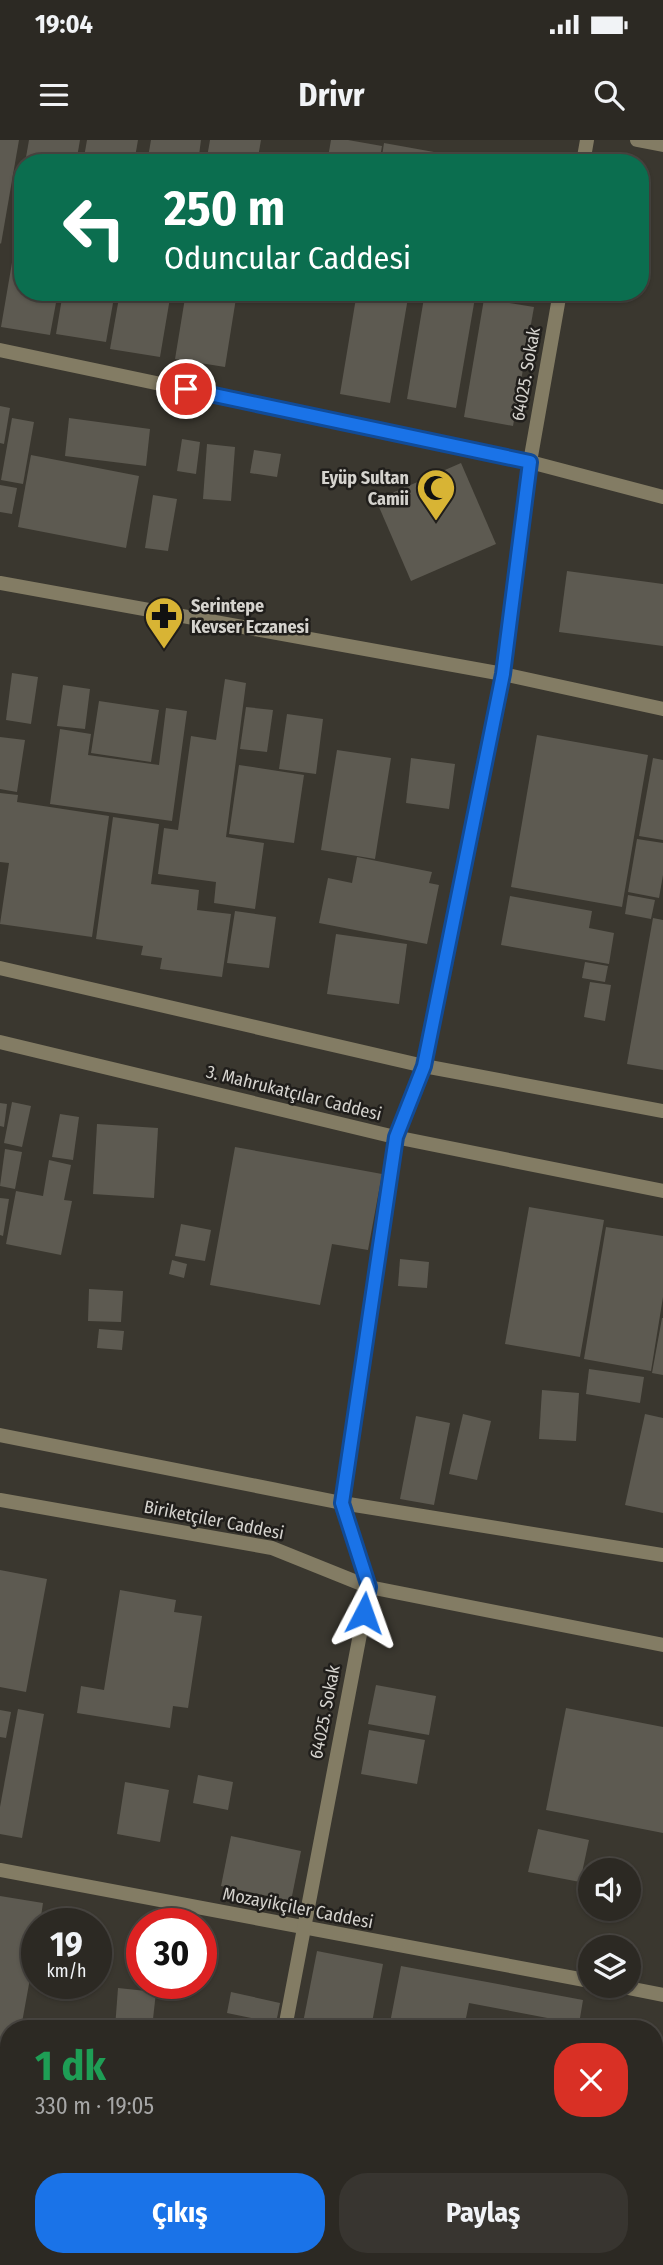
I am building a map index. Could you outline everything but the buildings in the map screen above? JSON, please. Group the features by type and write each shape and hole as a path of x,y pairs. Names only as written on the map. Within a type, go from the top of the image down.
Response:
{"street":[{"path":"637,140 663,145"},
{"name":"64025. Sokak","path":"287,2020 369,1587 342,1503 396,1137 424,1066 503,674 530,462 558,301"},
{"path":"0,350 530,462 663,497"},
{"path":"0,583 503,674 663,709"},
{"path":"0,968 424,1066 663,1111"},
{"name":"3. Mahrukatçılar Caddesi","path":"0,1042 396,1137 663,1191"},
{"path":"0,1436 342,1503 663,1555"},
{"name":"Biriketçiler Caddesi","path":"0,1500 272,1548 369,1587 663,1645"},
{"name":"Mozayikçiler Caddesi","path":"0,1870 578,1979"},
{"path":"641,1990 663,1994"}],"place":[{"name":"Eyüp Sultan Camii","path":"436,522"},
{"name":"Serintepe Kevser Eczanesi","path":"164,650"}],"route":[{"path":"186,389 530,462 503,674 424,1066 396,1137 342,1503 369,1587 364,1613"}]}
